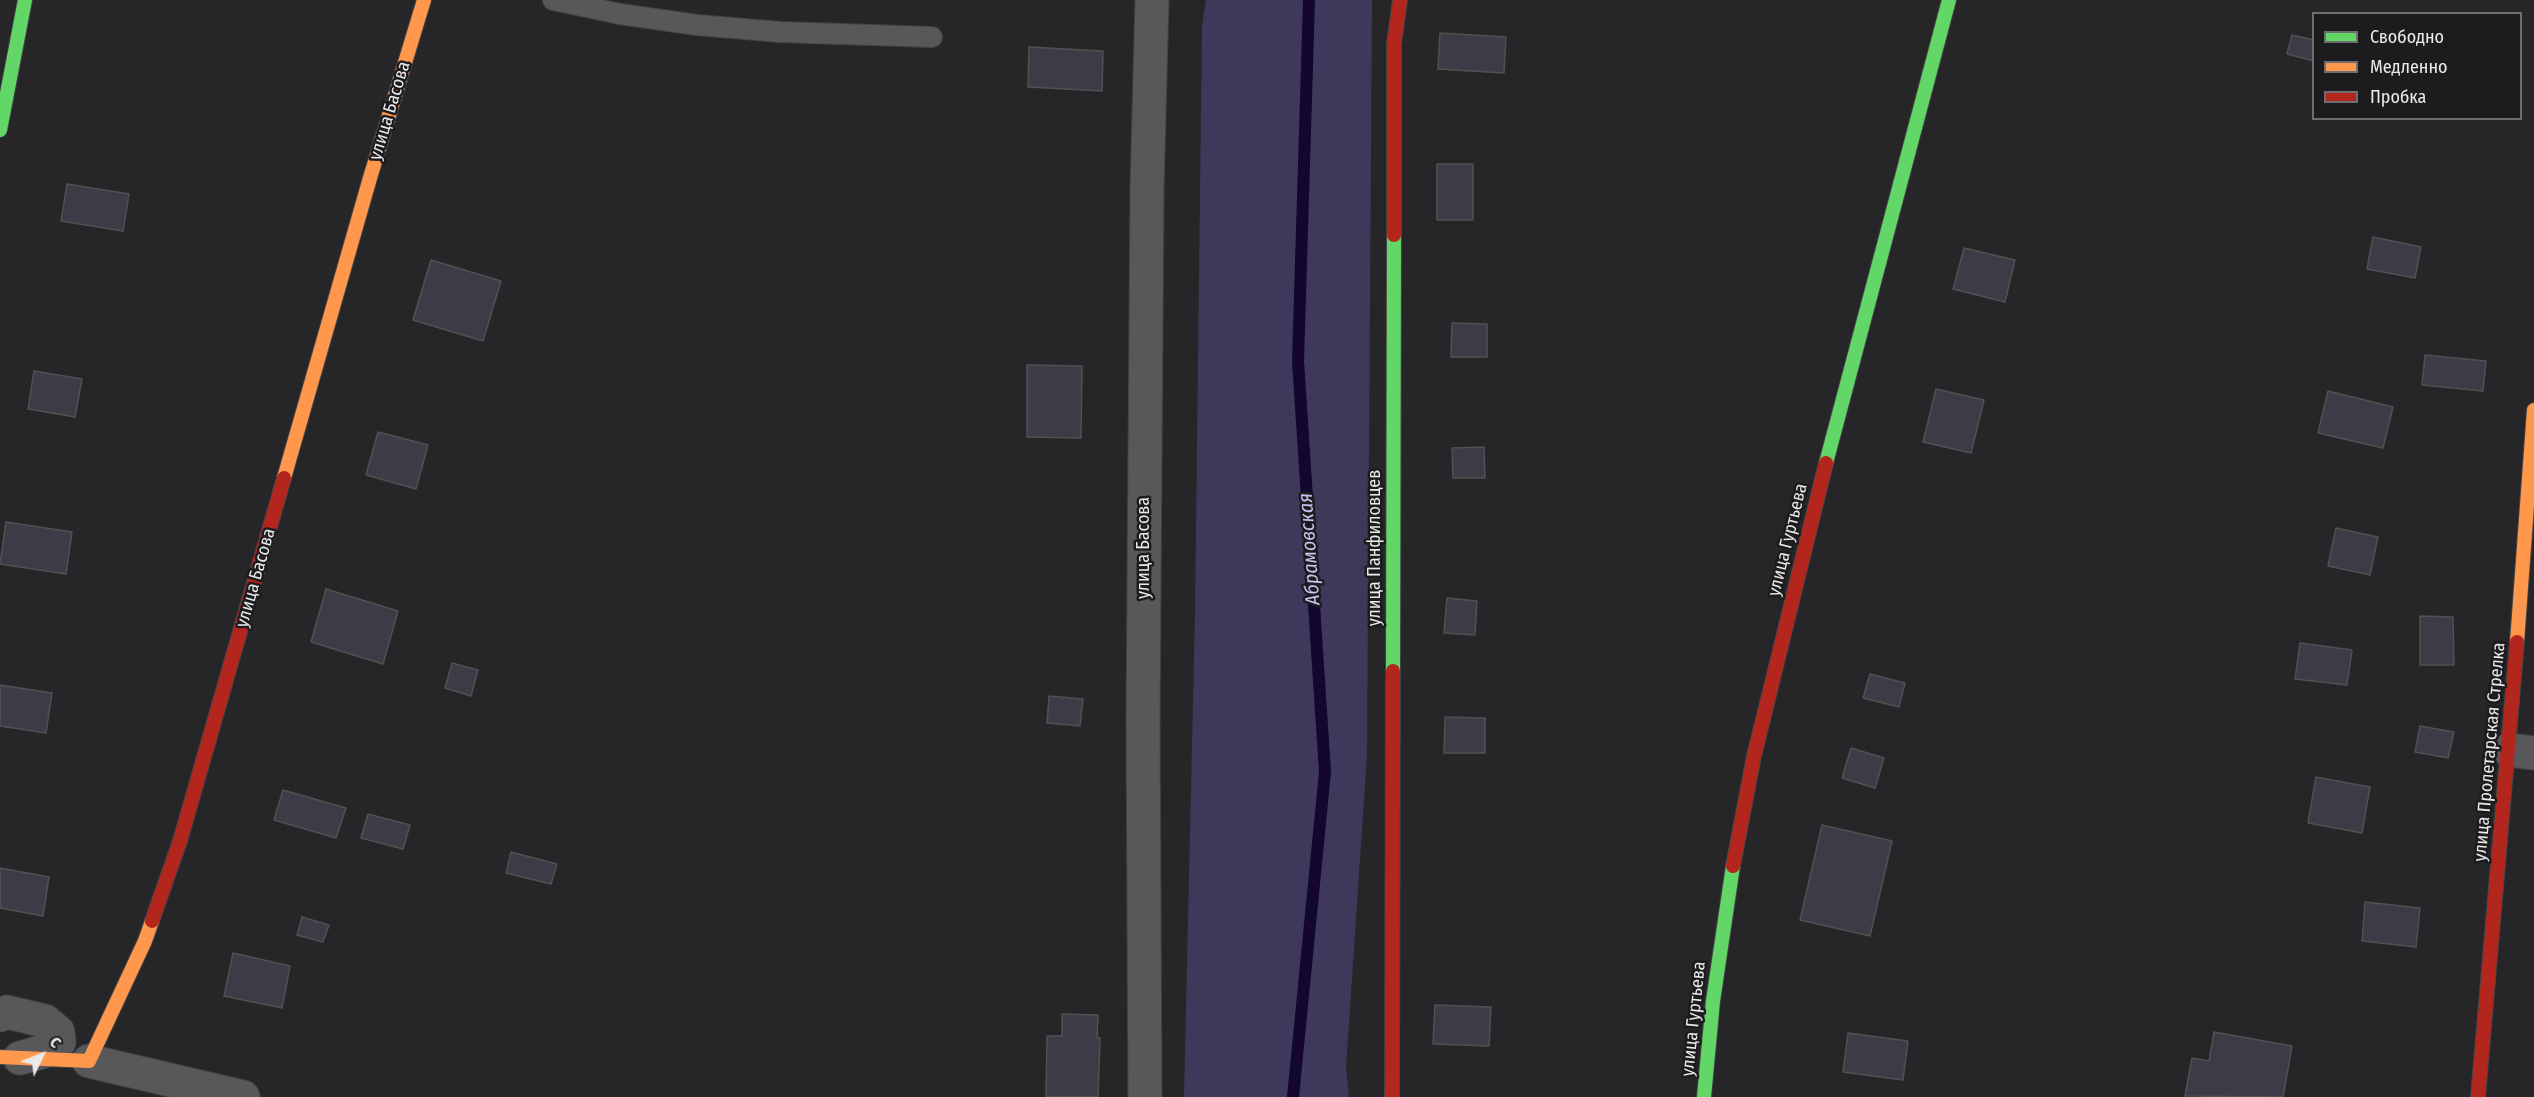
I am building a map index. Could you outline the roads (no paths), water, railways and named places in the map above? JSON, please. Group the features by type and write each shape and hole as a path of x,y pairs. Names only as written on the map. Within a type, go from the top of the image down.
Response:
{"street":[{"path":"0,130 25,0"},
{"name":"улица Басова","path":"89,1061 146,941 180,841 370,178 424,0"},
{"name":"улица Басова","path":"1145,1097 1144,626 1147,189 1152,0"},
{"name":"улица Панфиловцев","path":"1392,1097 1394,56 1400,0"},
{"name":"улица Гуртьева","path":"1704,1097 1716,978 1731,875 1754,756 1835,428 1949,0"},
{"name":"улица Пролетарская Стрелка","path":"2478,1097 2521,751 2534,410"},
{"path":"0,1015 7,1012 45,1022 58,1032 59,1042 52,1049 10,1058"},
{"path":"10,1058 89,1061 243,1097"}],"lane":[{"path":"553,0 621,14 697,25 780,32 932,37"}],"waterway":[{"name":"Абрамовская","path":"1293,1097 1325,772 1298,361 1309,0"}]}
